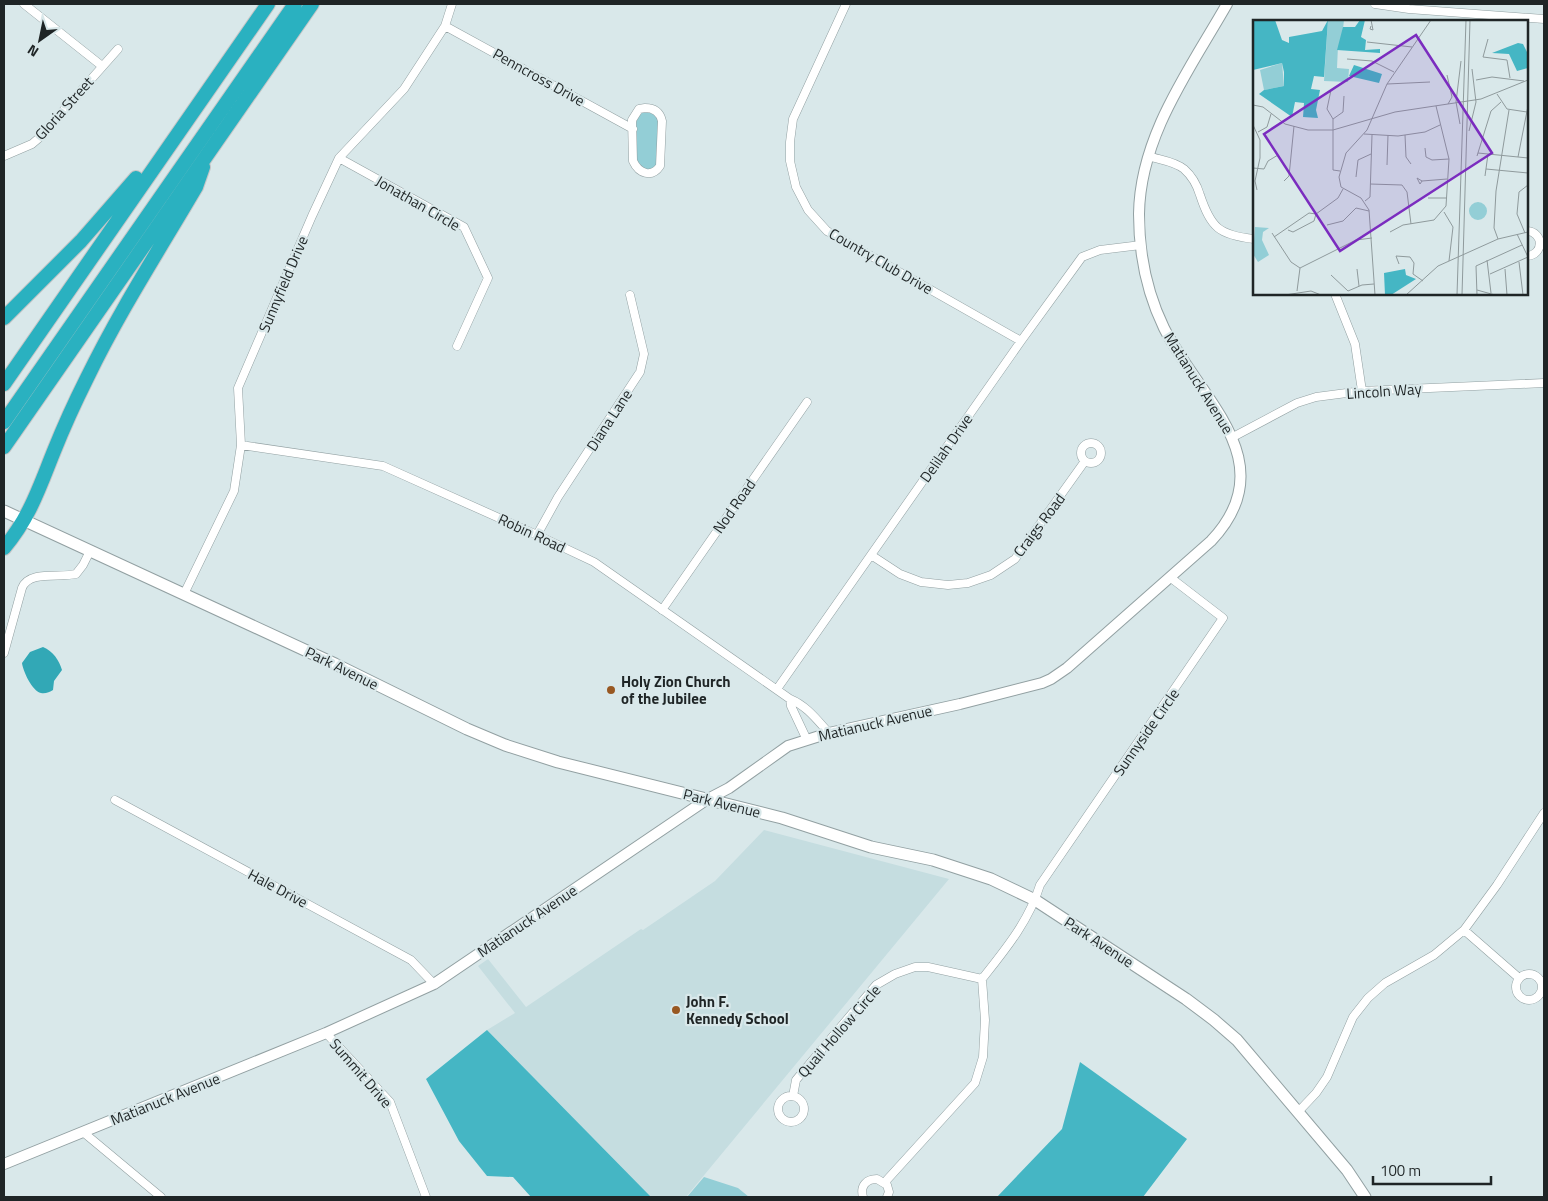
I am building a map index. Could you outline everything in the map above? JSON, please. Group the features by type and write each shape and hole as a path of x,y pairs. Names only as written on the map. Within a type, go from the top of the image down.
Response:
{"highway":[{"path":"4,384 268,4"},
{"path":"4,409 286,4"},
{"path":"4,422 295,4"},
{"path":"4,447 312,4"},
{"path":"4,318 103,216 128,188 152,156 174,138"},
{"path":"4,548 24,521 88,376 110,334 196,187 202,174 204,158"}],"main road":[{"name":"Park Avenue","path":"4,511 335,664 467,729 505,745 558,762 782,818 871,847 933,860 991,879 1035,900 1186,999 1237,1040 1347,1170 1366,1197"}],"street":[{"path":"24,4 34,7 102,66"},
{"name":"Sunnyfield Drive","path":"184,594 234,491 241,445 238,388 312,216 339,158 404,89 445,26 452,4"},
{"name":"Country Club Drive","path":"846,4 793,119 790,161 796,187 800,195 808,210 827,231 1021,341"},
{"name":"Matianuck Avenue","path":"4,1164 326,1033 434,984 706,800 729,788 788,746 829,733 960,704 1051,679 1067,668 1171,578 1217,535 1233,511 1238,495 1240,472 1238,454 1233,437 1223,419 1164,327 1148,285 1141,245 1140,197 1148,156 1159,126 1227,4"},
{"path":"1375,4 1409,9 1544,19"},
{"name":"Penncross Drive","path":"445,26 633,129"},
{"name":"Gloria Street","path":"4,156 32,144 39,138 118,49"},
{"path":"651,108 660,115 662,160 654,173 642,172 636,168 633,161 633,129 632,120 639,109 651,108"},
{"path":"1148,156 1177,164 1188,173 1195,183 1206,213 1216,227 1232,235 1253,239"},
{"name":"Jonathan Circle","path":"339,158 464,227 488,278 456,346"},
{"path":"1528,231 1537,235 1540,244 1535,254 1528,256"},
{"name":"Delilah Drive","path":"777,689 1082,257 1100,250 1141,245"},
{"name":"Diana Lane","path":"537,535 558,497 640,372 644,354 630,295"},
{"path":"1335,295 1355,344 1362,391"},
{"name":"Lincoln Way","path":"1233,437 1306,399 1332,394 1544,383"},
{"name":"Nod Road","path":"662,610 807,402"},
{"name":"Robin Road","path":"241,445 383,466 594,562 790,699 809,710 829,733"},
{"name":"Craigs Road","path":"871,555 900,574 921,582 948,585 968,583 991,575 1014,559 1086,461"},
{"path":"4,652 22,588 26,582 34,578 76,574 90,551"},
{"name":"Sunnyside Circle","path":"1035,900 1040,885 1223,618 1171,578"},
{"path":"790,699 791,706 808,740"},
{"name":"Hale Drive","path":"115,800 411,960 434,984"},
{"path":"1298,1112 1316,1093 1327,1077 1353,1017 1368,998 1385,983 1434,955 1464,930 1497,885 1544,813"},
{"path":"884,1182 976,1083 983,1057 985,1020 982,979 1015,937 1035,900"},
{"path":"1464,930 1519,978"},
{"name":"Quail Hollow Circle","path":"793,1096 796,1080 876,985 895,974 915,967 928,967 982,979"},
{"path":"1524,974 1532,974 1538,977 1543,984 1538,996 1526,999 1519,995 1516,984 1519,978 1524,974"},
{"name":"Summit Drive","path":"326,1033 390,1102 426,1197"},
{"path":"83,1132 161,1197"},
{"path":"863,1197 862,1189 869,1180 877,1179 884,1182 888,1189 887,1197"}],"shaded area":[{"path":"645,111 655,115 658,121 658,162 654,168 648,169 643,169 637,162 635,139 637,119"},
{"path":"43,647 55,656 62,670 54,681 53,690 41,693 31,685 22,663 30,652"},
{"name":"John F. Kennedy School","path":"764,830 949,879 686,1197 651,1197 487,1030 515,1013 478,966 488,959 526,1007 715,881"},
{"path":"487,1030 651,1197 531,1197 513,1177 487,1176 459,1141 426,1079"},
{"path":"1080,1062 1187,1139 1143,1197 997,1197 1062,1129"},
{"path":"704,1177 738,1188 749,1197 687,1197"}],"place":[{"name":"Holy Zion Church of the Jubilee","path":"611,690"},
{"name":"John F. Kennedy School","path":"676,1010"}]}
